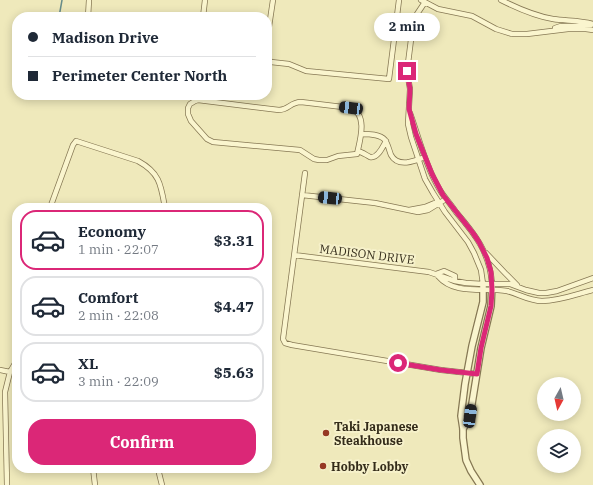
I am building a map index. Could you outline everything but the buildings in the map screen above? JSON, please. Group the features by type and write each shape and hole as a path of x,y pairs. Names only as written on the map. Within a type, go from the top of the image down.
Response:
{"street":[{"path":"88,12 89,0"},
{"path":"204,12 205,0"},
{"path":"271,12 273,0"},
{"path":"272,62 289,64 306,71 389,79 399,0"},
{"path":"500,0 552,19 578,21 593,25"},
{"path":"464,429 461,416 467,373 482,308 483,287 481,270 472,249 439,203 429,186 413,145 408,120 410,89 407,73 412,28 415,17 423,1 438,9 472,16 496,29 512,34 527,34 579,28 593,30"},
{"path":"554,30 556,27 561,26 593,25"},
{"path":"198,100 279,110 285,109 294,103 301,102 351,108 356,110 360,116 362,134 357,154 338,156 327,160 319,160 314,159 300,150 212,142 207,139 191,121 188,114 188,108 192,102 198,100"},
{"path":"409,109 416,134 436,182 446,199 476,237 484,251 490,267 492,287 490,311 481,348 470,416 464,429 463,438 466,460 480,485"},
{"path":"362,134 378,136 386,141 392,157 403,163 409,163 425,157"},
{"path":"52,203 76,141 146,165 153,171 161,186 165,203"},
{"path":"358,151 373,157 378,155 386,141"},
{"path":"305,173 283,339 285,343 441,370 477,374"},
{"path":"302,195 375,203 414,212 423,212 431,209 446,199"},
{"path":"484,251 520,288"},
{"name":"MADISON DRIVE","path":"294,255 430,272 455,281 483,287"},
{"name":"MADISON DRIVE","path":"436,274 444,282 454,287 483,287"},
{"path":"483,287 510,284 532,292 554,292 593,278"},
{"path":"492,287 526,298 542,301 558,299 593,290"},
{"path":"6,485 5,392 12,369"},
{"path":"0,370 10,372"},
{"path":"0,447 6,447"},
{"path":"94,473 95,485"},
{"path":"159,473 162,485"}],"waterway":[{"path":"60,12 62,0"}],"place":[{"name":"Taki Japanese Steakhouse","path":"326,433"},
{"name":"Hobby Lobby","path":"323,466"}],"route":[{"path":"398,363 477,374 492,297 491,272 485,253 476,237 440,191 418,139 409,109 410,89 407,71"}]}
